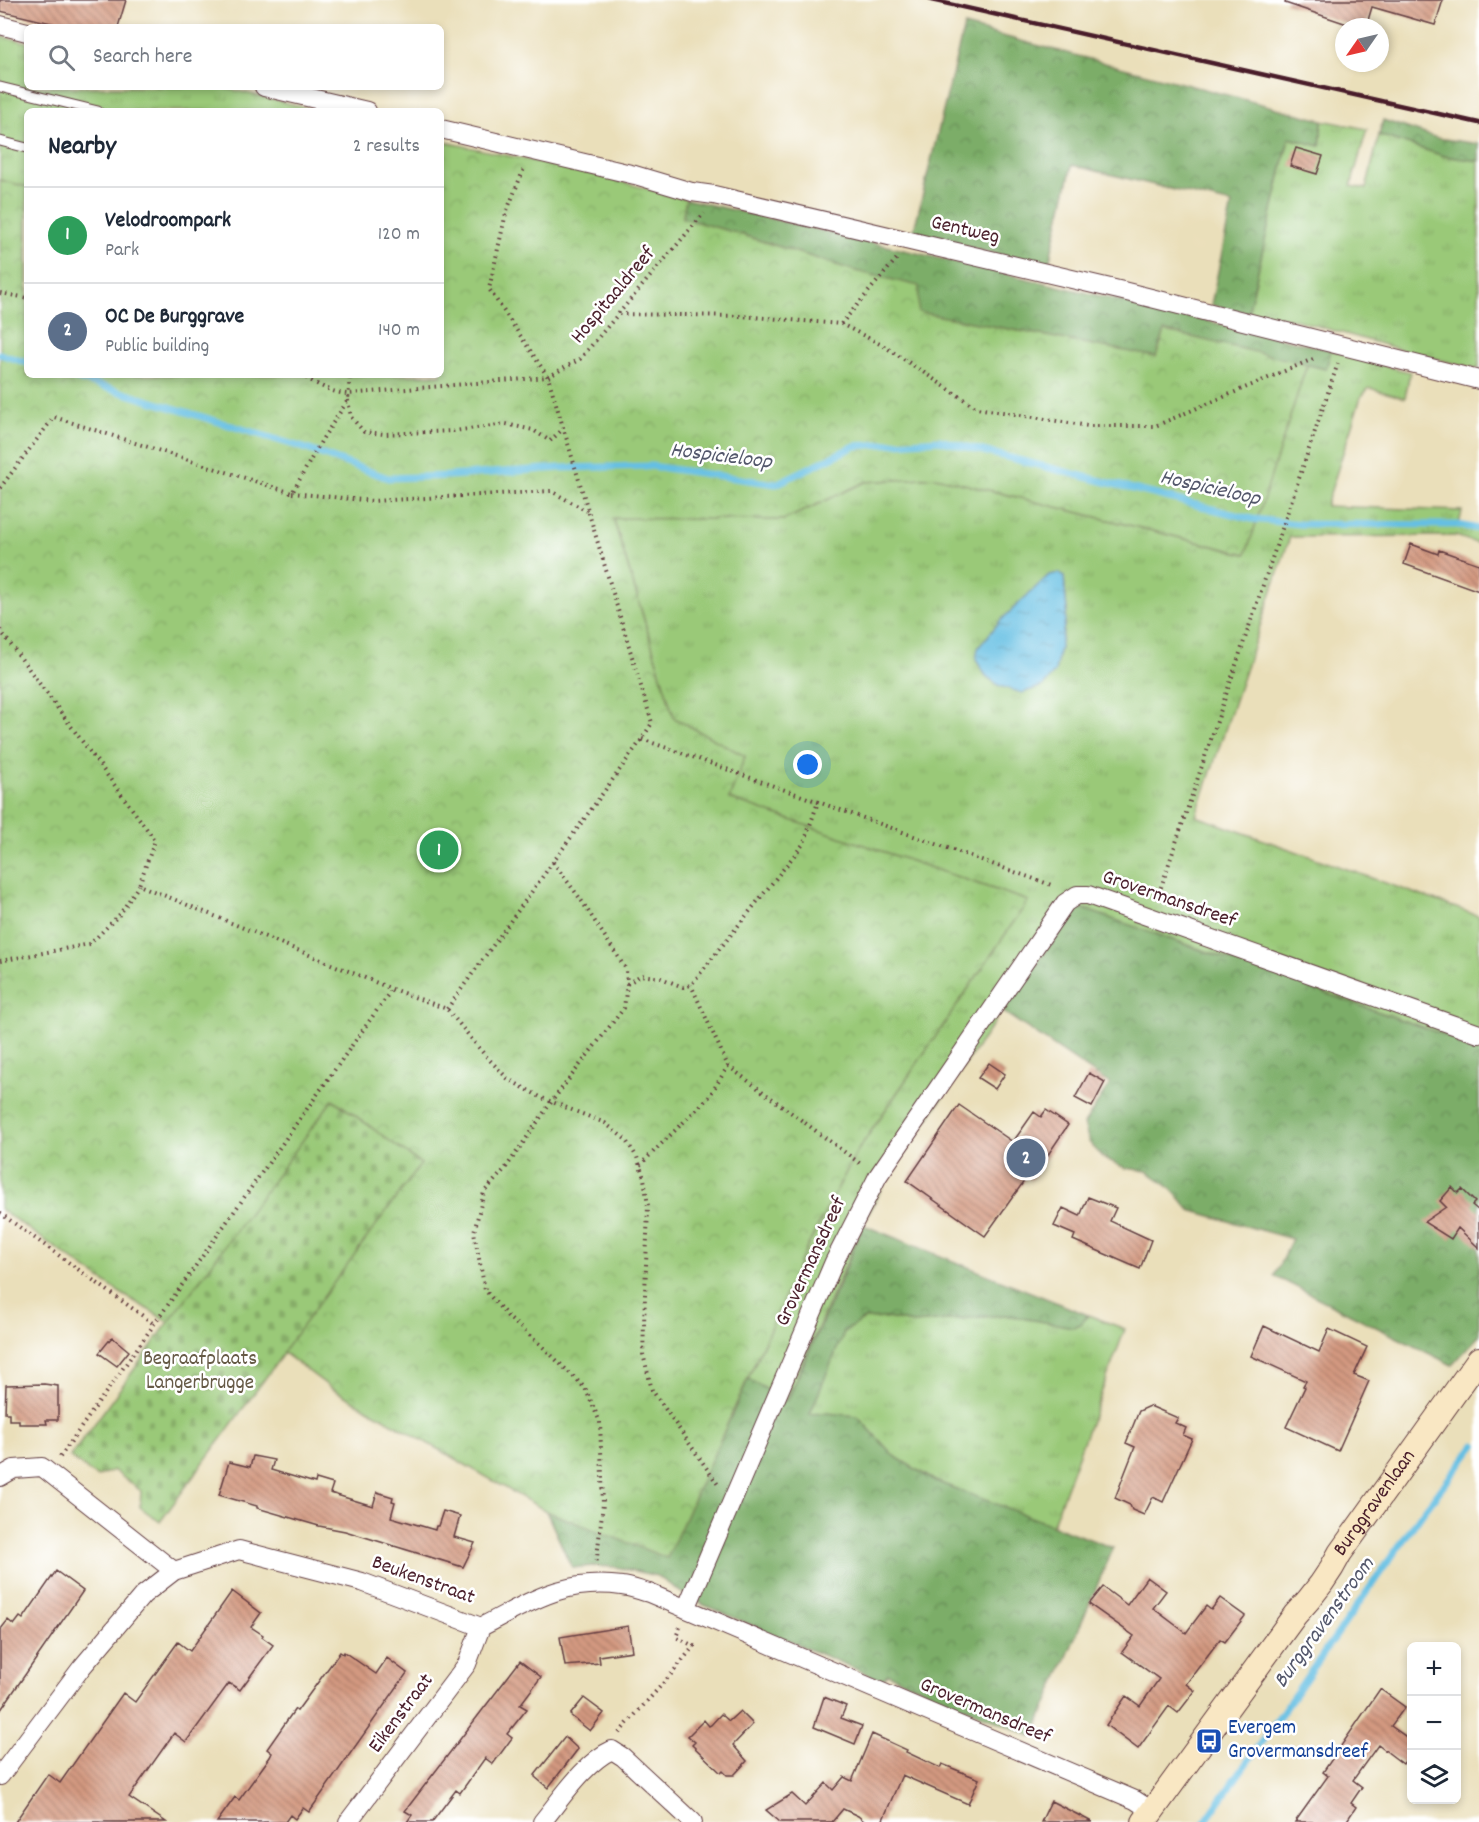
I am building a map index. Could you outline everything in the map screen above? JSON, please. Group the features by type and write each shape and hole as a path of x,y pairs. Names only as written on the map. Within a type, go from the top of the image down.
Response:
{"main road":[{"name":"Burggravenlaan","path":"1148,1817 1295,1615 1324,1580 1340,1553 1479,1359"}],"street":[{"path":"0,25 24,31"},
{"path":"277,90 354,108"},
{"name":"Gentweg","path":"444,130 634,175 692,192 714,195 912,241 1479,380"},
{"name":"Grovermansdreef","path":"1148,1817 1135,1800 686,1609 732,1500 834,1262 878,1176 1065,903 1077,895 1088,895 1479,1034"},
{"path":"7,1473 42,1467 174,1571"},
{"name":"Beukenstraat","path":"0,1776 82,1667 143,1595 174,1571 239,1550 362,1582 481,1627 534,1599 560,1589 584,1585 624,1586 649,1593 686,1609"},
{"name":"Eikenstraat","path":"348,1822 467,1664 481,1627"},
{"path":"542,1822 584,1772 601,1755 612,1750 623,1757 693,1822"}],"lane":[{"path":"0,87 86,108"},
{"path":"0,141 24,147"}],"path":[{"path":"447,1009 652,723 548,377 489,288 506,213 532,150"},
{"name":"Hospitaaldreef","path":"307,378 329,390 348,394 548,377 580,359 712,203 714,195"},
{"path":"841,324 912,241"},
{"path":"0,293 24,297"},
{"path":"619,314 741,316 841,324 884,346 977,408 1088,426 1155,426 1344,346"},
{"path":"1150,918 1344,346"},
{"path":"350,378 348,400 351,417 364,432 384,434 454,431 506,424 533,430 549,441 563,429"},
{"path":"292,493 323,438 348,400"},
{"path":"0,488 54,417 292,493 373,501 550,491 588,511"},
{"path":"0,630 155,840 139,885 120,914 90,944 0,961"},
{"path":"642,739 1077,895"},
{"path":"627,984 641,975 661,978 683,987 691,985 804,843 818,802"},
{"path":"553,862 626,969 624,1008 552,1101 505,1169 484,1192 474,1232 485,1290 509,1318 585,1388 600,1422 603,1504 593,1585"},
{"path":"139,885 447,1009 508,1079 552,1101 605,1123 625,1139 640,1165 648,1206 643,1354 652,1390 726,1496 732,1500"},
{"path":"691,985 728,1066 878,1176"},
{"path":"49,1472 393,989"},
{"path":"640,1165 709,1097 728,1066"},
{"path":"0,1214 154,1324"},
{"path":"612,1750 614,1738 694,1646 676,1637 686,1609"}],"green space":[{"path":"964,26 1322,120 1320,146 1289,138 1248,313 1211,305 1232,204 1072,165 1048,267 913,234"},
{"path":"0,36 24,41 24,90 234,90 308,108 24,108 24,186 0,180"},
{"path":"1322,120 1367,129 1351,186 1366,189 1379,135 1444,156 1479,161 1479,369 1293,319 1248,313 1289,138 1320,146"},
{"path":"1383,120 1437,138 1479,144 1479,161 1444,156 1379,135"},
{"path":"444,142 588,173 686,199 682,218 855,271 919,286 918,312 1156,357 1165,331 1307,364 1246,554 936,477 865,482 784,520 613,518 674,718 745,756 729,799 1028,901 856,1153 806,1249 667,1558 546,1511 331,1388 283,1352 421,1164 333,1099 169,1322 119,1292 0,1209 0,180 24,186 24,378 444,378"},
{"path":"686,199 1331,350 1326,369 1165,331 1157,357 917,312 918,286 855,271 682,218"},
{"path":"1331,350 1410,372 1405,398 1369,388 1361,397 1326,506 1462,511 1459,525 1479,529 1479,544 1456,536 1290,537 1196,816 1479,916 1479,1047 1146,930 1002,1011 886,1180 863,1225 786,1401 748,1379 806,1249 856,1153 1028,901 729,799 745,756 674,718 613,517 784,520 865,482 936,477 1245,554 1307,364 1326,369","holes":["1064,577 1067,611 1055,672 1000,686 986,676 976,660"]},
{"path":"1081,908 1479,1047 1479,1336 1452,1365 1274,1276 1292,1239 1190,1210 1173,1190 1147,1171 1125,1168 1102,1157 1089,1142 1084,1124 1110,1084 1002,1011 1074,913"},
{"name":"Begraafplaats Langerbrugge","path":"332,1099 422,1164 160,1522 140,1507 141,1491 113,1470 97,1477 70,1457"},
{"path":"863,1225 1088,1315 1081,1324 1073,1327 1005,1315 913,1323 887,1318 864,1319 844,1332 810,1414 857,1416 894,1456 935,1481 1113,1548 1033,1737 888,1674 882,1680 704,1605 657,1576 616,1567 572,1568 546,1511 667,1557 748,1379 787,1401"},
{"path":"1005,1315 1053,1323 1081,1324 1088,1315 1125,1329 1052,1526 935,1481 894,1456 857,1416 809,1414 844,1332 864,1319 887,1318 913,1323"}],"water":[{"path":"1059,573 1064,577 1067,611 1055,672 1043,686 1022,693 1000,686 986,676 976,659 978,648 1000,621 1049,575"}],"building":[{"path":"0,0 126,0 119,24 55,24 0,11"},
{"path":"1286,0 1443,0 1435,25 1372,7 1369,18 1335,18 1335,20 1285,3"},
{"path":"1296,148 1323,156 1317,174 1290,166"},
{"path":"1411,544 1438,554 1439,550 1479,564 1479,591 1404,564"},
{"path":"989,1063 1005,1074 995,1089 978,1078"},
{"path":"1089,1073 1105,1082 1092,1107 1075,1098"},
{"path":"959,1105 1013,1142 1034,1112 1041,1117 1046,1110 1068,1125 1031,1180 1027,1177 985,1236 907,1181"},
{"path":"1452,1187 1458,1193 1462,1189 1475,1202 1472,1205 1479,1211 1479,1248 1458,1228 1451,1239 1424,1222 1446,1207 1440,1201"},
{"path":"1088,1197 1116,1208 1110,1221 1151,1240 1140,1269 1073,1240 1075,1235 1054,1226 1063,1208 1080,1216"},
{"path":"1264,1326 1319,1352 1329,1329 1367,1347 1354,1375 1369,1381 1338,1451 1286,1427 1306,1381 1251,1356"},
{"path":"112,1337 129,1351 117,1366 99,1353"},
{"path":"6,1385 58,1386 58,1420 46,1420 47,1424 19,1424 19,1420 9,1420 9,1413 5,1413"},
{"path":"1150,1406 1178,1418 1175,1423 1186,1428 1183,1435 1192,1439 1163,1502 1153,1497 1144,1515 1115,1498 1135,1447 1126,1443 1139,1411"},
{"path":"253,1456 274,1460 271,1470 315,1483 316,1479 333,1484 330,1493 373,1506 377,1492 393,1497 392,1501 395,1502 391,1517 435,1530 443,1511 460,1516 454,1537 475,1543 463,1567 219,1495 229,1462 250,1467"},
{"path":"56,1571 83,1591 0,1711 0,1630 8,1620 14,1625 20,1617 23,1619"},
{"path":"1147,1577 1166,1591 1153,1608 1186,1633 1206,1606 1211,1610 1220,1598 1245,1616 1225,1642 1220,1639 1186,1684 1195,1691 1178,1713 1169,1706 1138,1749 1106,1725 1126,1696 1140,1706 1159,1679 1122,1652 1134,1636 1089,1604 1103,1587 1127,1605"},
{"path":"232,1591 261,1613 251,1627 273,1645 240,1690 229,1683 186,1742 174,1733 129,1797 166,1822 15,1822 48,1774 60,1783 123,1693 135,1702 178,1642 190,1651"},
{"path":"628,1626 632,1651 599,1656 600,1663 565,1666 560,1637"},
{"path":"340,1652 343,1654 344,1652 376,1674 387,1658 407,1673 309,1812 303,1808 295,1819 290,1815 285,1822 217,1822 235,1797 239,1800 270,1757 272,1753 267,1749"},
{"path":"520,1661 541,1677 520,1705 527,1709 507,1734 512,1738 493,1764 485,1758 460,1793 456,1790 432,1822 407,1822 412,1815 405,1811"},
{"path":"1380,1689 1405,1707 1391,1726 1407,1737 1407,1758 1403,1764 1378,1745 1353,1780 1362,1787 1351,1803 1356,1807 1346,1822 1295,1822 1328,1776 1323,1772"},
{"path":"824,1697 846,1706 841,1718 862,1726 855,1744 814,1727"},
{"path":"584,1698 604,1713 590,1731 570,1715"},
{"path":"740,1711 753,1724 733,1745 747,1761 734,1775 727,1775 723,1771 721,1773 692,1745 695,1742 688,1736 704,1720 709,1726 721,1714 729,1721"},
{"path":"872,1734 940,1768 942,1764 979,1779 968,1804 902,1775 882,1822 865,1822 843,1809 832,1822 780,1822 766,1810 792,1794 805,1806 826,1783 833,1790 844,1777 852,1781"},
{"path":"565,1737 578,1749 548,1788 535,1775"},
{"path":"1051,1801 1092,1822 1041,1822"}],"waterway":[{"name":"Hospicieloop","path":"0,354 24,362"},
{"name":"Hospicieloop","path":"75,378 304,448 388,478 560,468 651,466 776,484 855,446 939,440 1252,519 1300,524 1458,525 1479,529"},
{"name":"Burggravenstroom","path":"1205,1822 1423,1512 1475,1445"}],"railway":[{"path":"931,0 1479,123"}],"place":[{"name":"Velodroompark","path":"439,850"},
{"name":"OC De Burggrave","path":"1026,1158"},
{"name":"Evergem Grovermansdreef","path":"1209,1741"}]}
